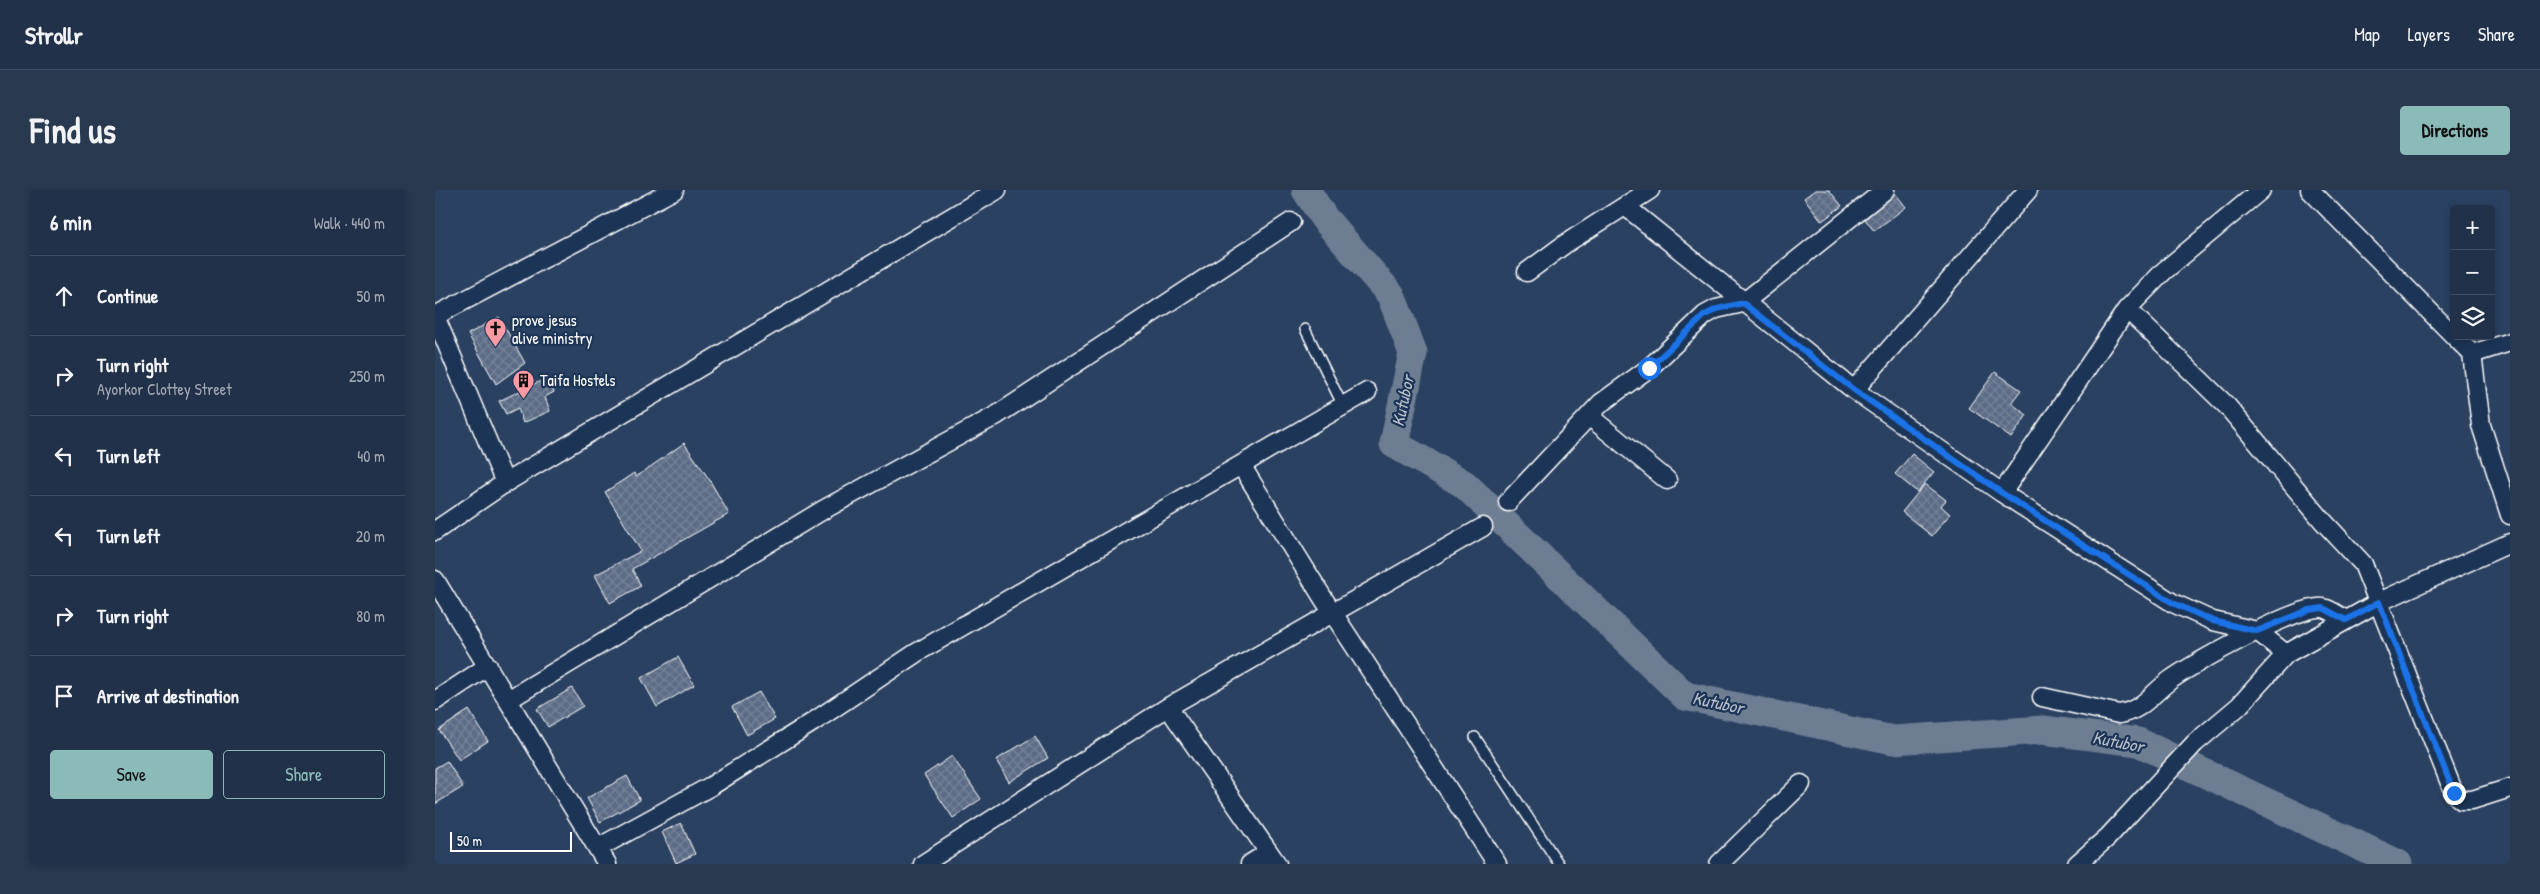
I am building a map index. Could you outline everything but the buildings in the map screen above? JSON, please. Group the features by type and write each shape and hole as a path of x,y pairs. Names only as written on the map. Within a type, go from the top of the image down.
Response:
{"street":[{"path":"505,483 435,316 674,190"},
{"path":"435,531 505,483 997,190"},
{"path":"1527,272 1565,244 1650,190"},
{"path":"1507,502 1617,389 1649,368 1705,315 1717,309 1743,303 1885,190"},
{"path":"1854,390 2028,190"},
{"path":"2002,493 2127,309 2164,271 2261,190"},
{"path":"2310,190 2450,332"},
{"path":"1625,206 1743,303 1854,390 2002,493 2173,603 2213,621 2257,631 2286,654"},
{"path":"509,700 823,510 997,415 1291,222"},
{"path":"2127,309 2227,406 2322,520 2363,564 2454,793 2461,800 2472,800 2510,788"},
{"path":"2458,340 2472,354 2481,425 2510,515"},
{"path":"2472,354 2510,342"},
{"path":"598,848 711,786 813,722 916,653 1367,392"},
{"path":"1589,416 1667,480"},
{"path":"1241,466 1333,612 1497,864"},
{"path":"923,864 1168,707 1483,527"},
{"path":"2077,864 2108,837 2195,743 2239,706 2286,654 2379,602 2510,543"},
{"path":"435,580 607,864"},
{"path":"2042,697 2119,714 2131,712 2169,681 2257,631 2309,610 2323,608 2346,620"},
{"path":"435,701 488,666"},
{"path":"1168,707 1273,858 1250,864"},
{"path":"1719,864 1801,784"}],"lane":[{"path":"1305,329 1343,406"},
{"path":"1475,737 1559,864"}],"waterway":[{"name":"Kutubor","path":"1306,190 1324,218 1391,295 1413,353 1394,444 1464,484 1685,696 1893,740 2043,730 2138,742 2398,864"}],"place":[{"name":"prove jesus alive ministry","path":"496,348"},
{"name":"Taifa Hostels","path":"524,399"}],"route":[{"path":"1649,368 1705,315 1717,309 1743,303 1854,390 2002,493 2173,603 2213,621 2257,631 2309,610 2323,608 2346,620 2379,602 2454,793"}]}
